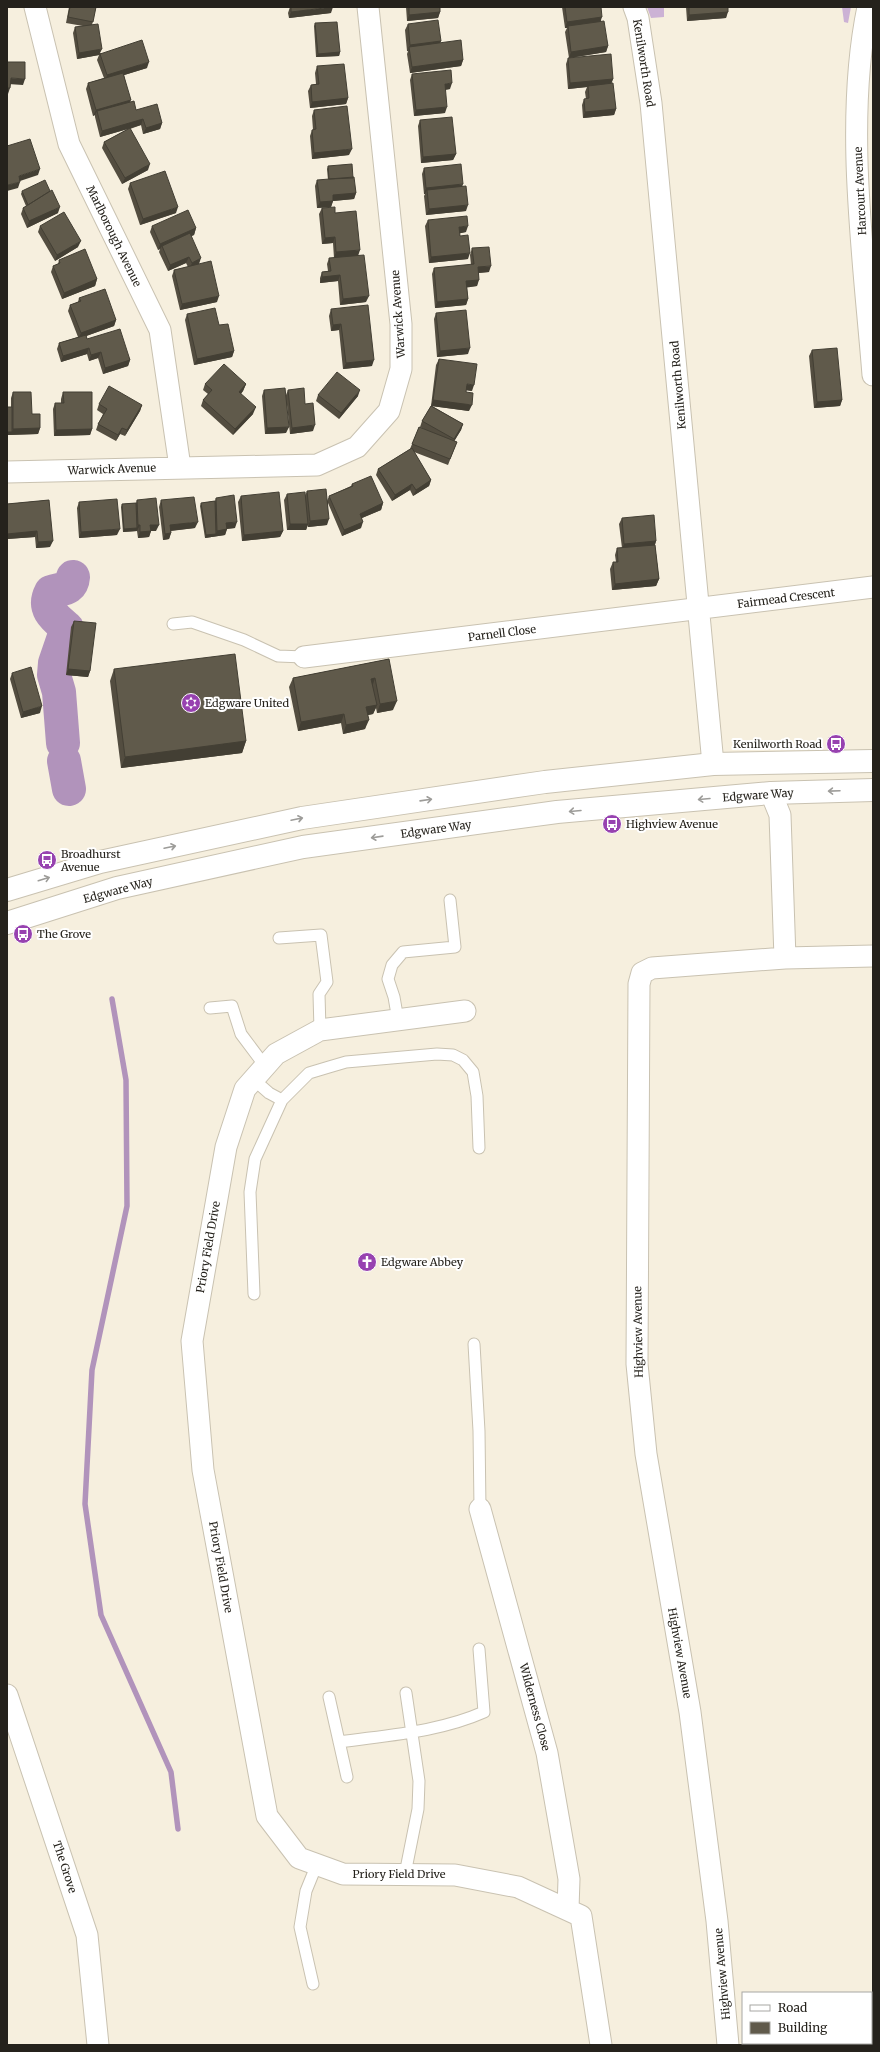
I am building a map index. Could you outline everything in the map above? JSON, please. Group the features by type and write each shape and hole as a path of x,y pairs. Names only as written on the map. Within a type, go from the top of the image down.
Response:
{"highway":[{"path":"7,890 100,862 302,818 544,782 713,764 873,761"},
{"name":"Edgware Way","path":"7,923 117,888 303,847 557,812 771,793 873,790"}],"street":[{"name":"Marlborough Avenue","path":"35,7 69,144 160,330 180,467"},
{"name":"Warwick Avenue","path":"7,472 317,464 357,447 389,411 402,369 401,324 368,7"},
{"name":"Kenilworth Road","path":"634,7 638,18 651,103 713,764"},
{"name":"Harcourt Avenue","path":"868,7 864,27 857,114 859,199 873,375"},
{"name":"Fairmead Crescent","path":"699,609 873,587"},
{"name":"Parnell Close","path":"304,657 699,609"},
{"path":"771,793 780,815 785,958"},
{"name":"Highview Avenue","path":"728,2045 717,1921 690,1712 646,1454 637,1364 639,984 642,973 652,968 785,958 873,956"},
{"name":"Priory Field Drive","path":"464,1010 320,1030 276,1054 245,1088 226,1147 192,1342 203,1470 267,1816 299,1858 343,1874 455,1874 518,1887 581,1916 601,2045"},
{"name":"Wilderness Close","path":"480,1509 547,1754 569,1879 568,1910"},
{"name":"The Grove","path":"7,1695 87,1935 98,2045"}],"lane":[{"path":"173,624 192,622 244,640 278,656 304,657"},
{"path":"398,1020 394,997 388,979 392,964 402,952 455,947 450,900"},
{"path":"279,938 321,935 327,982 319,994 320,1030"},
{"path":"210,1008 232,1006 241,1034 269,1093 282,1100"},
{"path":"254,1294 251,1241 251,1186 255,1159 282,1100 309,1073 329,1067 367,1060 437,1054 453,1055 463,1060 473,1072 477,1096 479,1148"},
{"path":"474,1344 479,1431 480,1509"},
{"path":"339,1742 412,1732 462,1722 484,1712 480,1648"},
{"path":"405,1874 418,1809 418,1781 406,1693"},
{"path":"329,1697 347,1777"},
{"path":"312,1984 300,1927 306,1891 316,1864"}],"shaded area":[{"path":"647,7 664,7 664,17 651,18"},
{"path":"842,7 851,7 848,23 844,22"}],"building":[{"path":"70,7 96,7 93,22 68,17"},
{"path":"291,7 333,7 291,12"},
{"path":"409,7 440,7 440,12 409,15"},
{"path":"565,7 601,7 602,17 567,22"},
{"path":"689,7 728,7 728,12 689,15"},
{"path":"438,20 441,41 410,45 408,24"},
{"path":"604,21 608,46 571,52 568,26"},
{"path":"337,22 340,52 318,54 315,23"},
{"path":"98,24 102,49 79,53 75,27"},
{"path":"142,40 149,62 107,75 100,54"},
{"path":"461,40 463,60 412,67 409,47"},
{"path":"611,54 613,79 570,83 568,58"},
{"path":"7,62 25,62 25,79 11,78 10,88 7,88"},
{"path":"344,64 348,98 312,102 311,85 319,84 317,66"},
{"path":"451,70 452,83 445,84 447,107 416,110 412,74"},
{"path":"123,73 131,100 96,110 88,83"},
{"path":"613,83 616,109 585,112 584,99 589,98 588,86"},
{"path":"134,101 136,110 157,104 162,123 146,128 143,119 102,131 97,111"},
{"path":"347,106 352,149 314,153 312,130 316,129 314,110"},
{"path":"452,117 456,154 423,157 420,120"},
{"path":"130,128 150,164 125,178 104,142"},
{"path":"30,139 40,169 19,176 20,182 8,185 7,146"},
{"path":"352,164 353,178 329,179 328,166"},
{"path":"461,164 463,184 426,188 424,168"},
{"path":"165,171 178,207 143,219 130,183"},
{"path":"354,177 356,193 333,195 333,201 320,202 317,180"},
{"path":"45,180 50,191 28,205 22,191"},
{"path":"466,186 468,205 429,209 427,190"},
{"path":"52,190 60,207 29,221 23,208"},
{"path":"335,207 335,213 356,211 360,250 336,252 335,237 325,238 322,208"},
{"path":"188,210 196,228 160,244 152,226"},
{"path":"64,212 81,241 57,255 40,226"},
{"path":"467,216 468,226 459,227 460,236 468,235 470,253 431,257 428,220"},
{"path":"190,233 201,258 192,263 189,257 170,265 162,246"},
{"path":"489,247 491,266 478,267 479,280 466,281 468,299 437,302 434,268 474,264 472,248"},
{"path":"85,249 97,279 64,293 53,266 60,263 59,260"},
{"path":"364,255 369,296 343,299 340,275 322,277 322,272 331,271 329,258"},
{"path":"211,261 219,296 182,304 174,270"},
{"path":"105,289 116,320 81,333 70,305 81,301 79,298"},
{"path":"368,305 374,360 346,363 341,324 333,325 331,309"},
{"path":"215,308 219,325 228,324 234,351 197,359 187,314"},
{"path":"466,310 470,348 440,351 436,313"},
{"path":"120,329 130,360 105,368 101,352 91,355 89,348 63,356 59,343 86,335 87,339"},
{"path":"837,348 842,400 817,402 812,350"},
{"path":"439,359 477,364 474,385 467,384 466,392 473,393 472,405 433,400"},
{"path":"224,364 246,384 239,392 256,407 235,429 203,400 212,390 205,384"},
{"path":"337,372 360,390 341,413 318,395"},
{"path":"109,386 142,405 127,430 122,428 118,435 98,424 107,409 99,404"},
{"path":"285,388 289,427 267,428 264,390"},
{"path":"304,388 305,404 313,403 315,425 292,428 288,390"},
{"path":"13,392 31,392 32,414 40,414 40,428 13,429"},
{"path":"63,392 92,392 92,429 56,430 55,403 64,403"},
{"path":"431,406 463,424 454,439 422,421"},
{"path":"7,407 12,407 12,432 7,432"},
{"path":"419,427 457,442 450,459 412,444"},
{"path":"412,448 431,480 416,490 412,484 395,495 378,469"},
{"path":"371,476 383,503 360,514 363,522 344,530 329,496 353,486 352,484"},
{"path":"326,489 329,519 310,521 307,491"},
{"path":"279,492 283,531 244,535 241,496"},
{"path":"305,492 308,524 290,524 287,494"},
{"path":"234,495 237,522 226,523 227,529 217,531 216,498"},
{"path":"194,497 198,522 170,525 171,533 165,534 161,500"},
{"path":"156,498 159,525 150,525 151,531 140,532 140,525 138,525 137,500"},
{"path":"117,499 120,529 81,532 79,502"},
{"path":"49,500 53,541 38,542 37,531 7,534 7,504"},
{"path":"215,501 216,534 206,535 201,503"},
{"path":"136,503 137,528 124,529 122,504"},
{"path":"654,515 656,541 624,544 622,518"},
{"path":"655,545 659,579 615,584 613,562 618,562 617,548"},
{"path":"74,621 96,623 90,671 68,669"},
{"path":"235,654 246,741 125,757 114,669"},
{"path":"389,659 397,701 380,704 375,678 371,679 377,705 366,707 369,720 346,725 344,714 301,722 293,678"},
{"path":"31,667 42,706 23,712 12,673"}],"waterway":[{"path":"63,743 59,692 54,675 55,663 67,628 54,617 48,603 51,592 71,585 73,577"},
{"path":"64,761 69,789"},
{"path":"112,999 126,1080 127,1206 92,1370 85,1504 101,1615 171,1772 178,1829"}],"place":[{"name":"Edgware United","path":"191,703"},
{"name":"Kenilworth Road","path":"836,744"},
{"name":"Highview Avenue","path":"612,824"},
{"name":"Broadhurst Avenue","path":"47,860"},
{"name":"The Grove","path":"23,934"},
{"name":"Edgware Abbey","path":"367,1262"}]}
